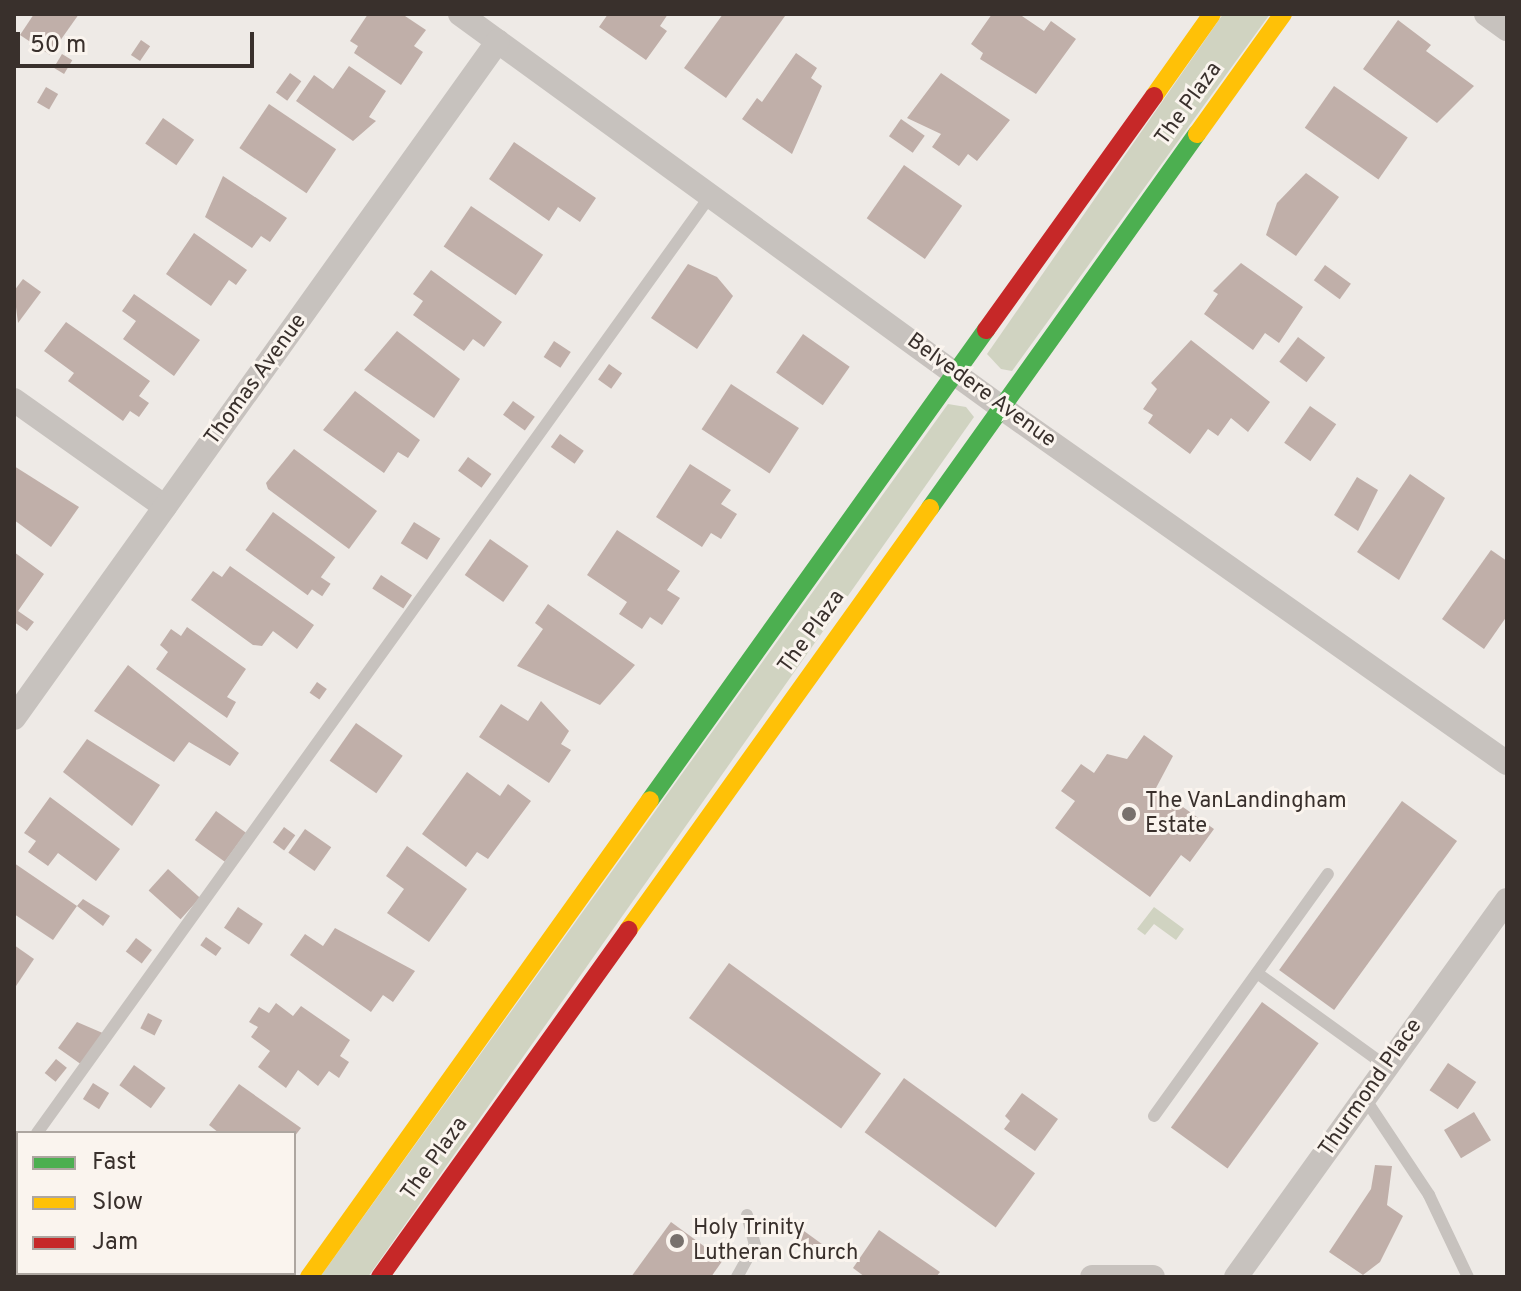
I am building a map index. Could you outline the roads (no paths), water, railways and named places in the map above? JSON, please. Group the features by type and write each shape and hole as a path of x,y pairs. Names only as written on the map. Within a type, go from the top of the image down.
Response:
{"main road":[{"name":"The Plaza","path":"309,1277 1212,14"},
{"name":"The Plaza","path":"380,1277 1283,14"}],"street":[{"name":"Belvedere Avenue","path":"460,14 1002,408 1507,763"},
{"path":"1486,14 1507,29"},
{"name":"Thomas Avenue","path":"14,718 498,41"},
{"path":"14,400 165,507"},
{"name":"Thurmond Place","path":"1236,1277 1507,900"},
{"path":"1092,1277 1153,1277"}],"lane":[{"path":"38,1131 710,196"},
{"path":"1154,1116 1328,874"},
{"path":"1257,973 1386,1066"},
{"path":"1364,1097 1429,1195 1468,1277"},
{"path":"737,1277 755,1245 747,1215"}],"place":[{"name":"The VanLandingham Estate","path":"1129,814"},
{"name":"Holy Trinity Lutheran Church","path":"677,1241"}]}
